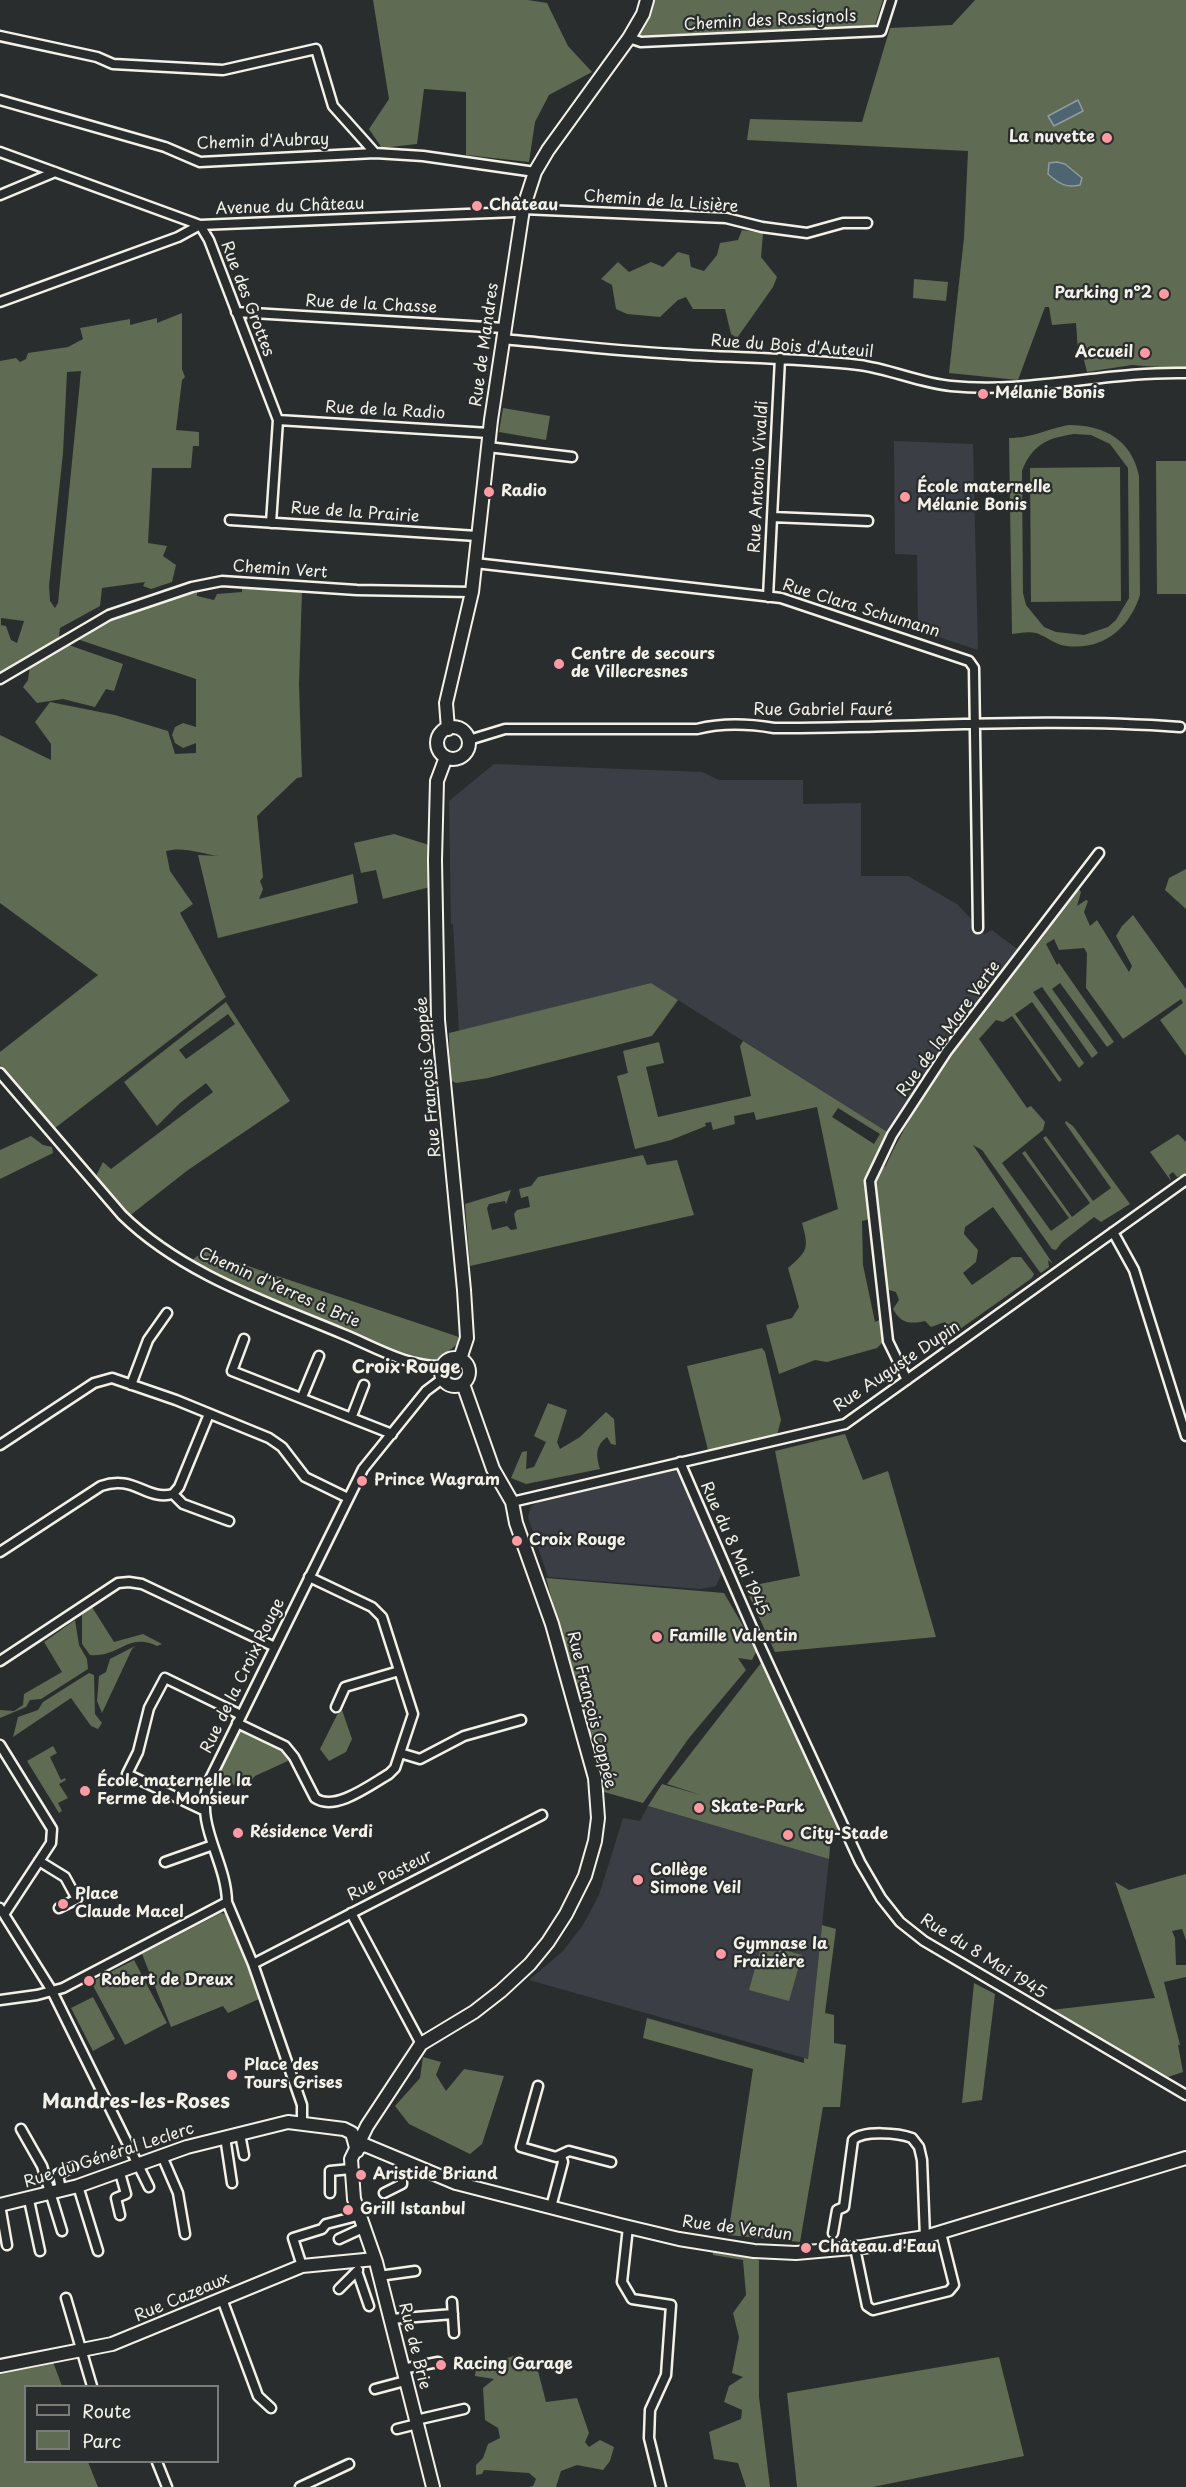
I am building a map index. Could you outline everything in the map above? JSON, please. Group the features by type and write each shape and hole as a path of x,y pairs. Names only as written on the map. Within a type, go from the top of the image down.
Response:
{"street":[{"name":"Rue de Mandres","path":"448,729 446,703 472,592 489,434 523,209 535,172 548,150 629,38 643,14 647,0"},
{"name":"Chemin des Rossignols","path":"629,38 641,42 881,31 891,0"},
{"path":"0,36 97,57 113,64 223,70 316,49 333,106 375,153"},
{"name":"Chemin d'Aubray","path":"0,100 165,147 186,158 200,162 375,153 423,156 535,172"},
{"path":"0,152 200,225"},
{"path":"0,195 55,172"},
{"name":"Avenue du Château","path":"0,302 178,237 200,225 503,213 523,209"},
{"name":"Chemin de la Lisière","path":"523,209 726,218 762,227 807,232 843,223 867,223"},
{"name":"Rue des Grottes","path":"200,225 209,240 278,420 272,523"},
{"name":"Rue de la Chasse","path":"237,312 503,333"},
{"name":"Rue du Bois d'Auteuil","path":"503,333 588,349 780,358 888,369 951,386 1042,386 1129,373 1186,373"},
{"name":"Rue Antonio Vivaldi","path":"768,597 780,358"},
{"name":"Rue de la Radio","path":"278,420 489,434"},
{"path":"488,447 572,457"},
{"path":"772,517 868,521"},
{"name":"Rue de la Prairie","path":"230,520 477,536"},
{"name":"Rue Clara Schumann","path":"475,563 789,600 962,656 974,668 978,928"},
{"name":"Chemin Vert","path":"0,679 109,615 192,587 222,581 357,590 472,592"},
{"name":"Rue Gabriel Fauré","path":"469,740 505,729 537,728 697,729 710,726 759,726 888,728 908,725 976,724 1180,727"},
{"path":"448,729 461,730 469,740 468,749 463,756 454,759 446,757 439,751 438,742 441,734 448,729"},
{"name":"Rue François Coppée","path":"446,757 437,781 435,860 438,1020 464,1290 467,1338 460,1359"},
{"name":"Rue de la Mare Verte","path":"908,1380 888,1341 870,1181 892,1135 947,1051 1099,854"},
{"name":"Chemin d'Yerres à Brie","path":"0,1073 122,1215 136,1229 172,1255 203,1273 266,1302 414,1364 442,1366"},
{"name":"Rue Auguste Dupin","path":"512,1502 845,1424 1186,1180"},
{"path":"1113,1232 1134,1270 1186,1436"},
{"path":"131,1385 148,1340 167,1313"},
{"path":"244,1339 232,1371 352,1416 393,1434"},
{"path":"302,1397 319,1356"},
{"path":"460,1359 469,1368 469,1377 463,1384 454,1387 442,1379 442,1366 448,1360 460,1359"},
{"path":"0,1445 94,1383 112,1378 269,1438 282,1447 305,1477 348,1498"},
{"name":"Rue de la Croix Rouge","path":"227,1902 227,1884 203,1810 208,1783 363,1469 426,1391 442,1379"},
{"name":"Rue François Coppée","path":"357,2148 367,2126 421,2044 474,2012 530,1964 557,1929 572,1904 585,1875 596,1841 598,1804 595,1778 552,1624 512,1502 493,1469 463,1384"},
{"path":"352,1416 364,1385"},
{"path":"0,1552 111,1482 124,1482 163,1497 173,1494 180,1487 209,1414"},
{"name":"Rue du 8 Mai 1945","path":"680,1462 763,1652 860,1862 881,1898 900,1922 924,1941 1186,2095"},
{"path":"173,1494 183,1504 229,1521"},
{"path":"203,1810 127,1774 138,1752 149,1708 165,1678 285,1746 294,1757 315,1798 327,1804 334,1803 389,1774 395,1768 413,1714 377,1610 309,1577"},
{"path":"0,1661 118,1583 129,1582 142,1584 275,1647"},
{"path":"336,1707 345,1687 399,1671"},
{"path":"400,1753 420,1759 464,1736 521,1720"},
{"path":"0,1745 52,1829 51,1843 2,1911 52,1991 149,2187"},
{"name":"Rue Pasteur","path":"253,1964 542,1815"},
{"path":"165,1862 213,1845"},
{"path":"39,1861 65,1877 76,1899 59,1908"},
{"path":"0,2000 52,1991 227,1902 253,1964 302,2105 303,2123"},
{"path":"351,1913 421,2044"},
{"path":"537,2086 521,2147 556,2157 569,2151 611,2162"},
{"name":"Rue du Général Leclerc","path":"0,2205 78,2186 120,2173 162,2156 225,2137 288,2122 344,2129 352,2133 357,2148"},
{"path":"21,2129 57,2192"},
{"path":"240,2134 244,2155"},
{"path":"833,2233 837,2210 844,2207 853,2140 858,2136 900,2136 915,2139 921,2151 925,2237"},
{"path":"225,2137 232,2183"},
{"name":"Rue de Verdun","path":"357,2148 365,2145 456,2183 628,2227 679,2239 754,2251 796,2253 855,2248 925,2237 1186,2158"},
{"name":"Rue de Brie","path":"357,2148 351,2159 354,2199 375,2259 433,2487"},
{"name":"Rue de Brie","path":"357,2148 361,2215"},
{"path":"551,2207 562,2162 561,2155"},
{"path":"162,2156 178,2193 185,2234"},
{"path":"384,2193 402,2184 402,2161"},
{"path":"62,2231 57,2192 58,2174 74,2167"},
{"path":"330,2193 330,2171 351,2169"},
{"path":"120,2173 126,2194 116,2198 120,2215"},
{"path":"78,2186 98,2251"},
{"path":"28,2200 40,2251"},
{"path":"0,2205 7,2246"},
{"path":"302,2266 293,2238 322,2229 326,2224 361,2215"},
{"path":"339,2239 364,2227"},
{"path":"628,2227 622,2282 632,2298 671,2305 666,2375 650,2410 649,2438 661,2487"},
{"path":"855,2248 867,2306 873,2310 949,2291 954,2285 941,2233"},
{"name":"Rue Cazeaux","path":"0,2366 80,2352 146,2332 302,2266 359,2266 375,2259"},
{"path":"339,2289 359,2266"},
{"path":"359,2266 369,2306"},
{"path":"379,2276 415,2271"},
{"path":"66,2298 80,2352 92,2385"},
{"path":"222,2299 258,2396 271,2408"},
{"path":"452,2302 454,2333"},
{"path":"391,2319 453,2314"},
{"path":"375,2389 404,2374 438,2362"},
{"path":"397,2429 464,2409"},
{"path":"157,2463 167,2487"},
{"path":"300,2487 349,2464"}],"shaded area":[{"path":"894,441 973,444 978,650 918,630 917,555 895,554"},
{"path":"494,764 702,772 719,780 803,780 803,804 861,803 861,876 908,876 957,904 972,920 971,929 985,934 992,930 1020,951 999,978 987,980 981,988 984,996 889,1133 651,983 459,1032 453,924 451,924 449,801"},
{"path":"680,1469 722,1573 716,1586 700,1589 548,1577 528,1517 531,1506 541,1501"},
{"path":"648,1806 829,1859 808,2059 529,1980 563,1951 583,1925 599,1895 623,1818 640,1821"}],"green space":[{"path":"373,0 528,0 547,3 568,46 592,72 549,95 535,122 529,162 466,155 466,92 424,89 417,144 382,148 369,129 389,99"},
{"path":"650,0 883,0 875,25 637,36"},
{"path":"975,0 1186,0 1186,369 1132,365 1087,372 1083,356 1078,352 1076,323 1052,325 1049,307 1045,307 1018,380 949,373 964,238 968,151 747,140 750,119 862,122 890,28 952,25"},
{"path":"742,230 763,233 761,257 777,277 773,287 737,338 731,334 725,309 693,309 686,297 678,300 660,317 627,314 616,309 612,285 601,279 618,262 629,272 651,262 663,267 678,252 689,255 691,267 704,271 717,255 720,243 738,240"},
{"path":"914,279 948,282 946,301 913,298"},
{"path":"182,313 182,369 185,377 182,380 176,430 199,432 199,446 193,446 191,468 152,468 148,543 167,546 163,556 176,565 172,582 151,589 143,586 145,582 102,588 100,606 60,628 59,637 48,652 31,656 24,667 0,682 0,361 16,358 20,362 26,359 28,353 68,347 83,339 80,328 130,319 130,325 157,318 157,323","holes":["81,371 58,603 55,608 50,601 49,586 63,453 67,372","1,618 24,621 17,643 11,640 6,626 1,625"]},
{"path":"503,408 550,416 546,440 499,432"},
{"path":"1069,425 1094,428 1114,437 1130,453 1139,476 1140,595 1128,619 1111,636 1100,642 1075,647 1061,645 1033,632 1012,634 1009,438 1025,437","holes":["1074,434 1091,435 1110,444 1128,468 1129,598 1116,620 1108,627 1084,635 1056,632 1044,627 1026,605 1023,593 1022,471 1031,455 1042,444"]},
{"path":"1156,461 1186,461 1186,594 1157,594"},
{"path":"1120,467 1121,601 1031,602 1030,468"},
{"path":"242,586 302,591 299,684 302,777 297,778 257,816 263,877 260,881 263,889 259,899 353,874 358,903 218,938 198,855 220,856 186,850 166,851 170,871 193,904 180,913 226,997 55,1128 0,1065 0,1052 98,975 0,903 0,735 51,760 51,744 35,722 50,702 115,715 168,731 175,754 196,753 196,743 183,748 175,743 172,735 175,727 183,723 196,727 196,679 74,638 119,617 165,600 197,591 197,596 214,600 217,594 242,592"},
{"path":"66,644 123,664 114,691 106,689 95,707 63,699 37,703 23,687 28,680 30,666"},
{"path":"394,834 429,845 430,887 383,899 376,870 361,873 354,843"},
{"path":"1186,869 1186,909 1165,890 1169,878"},
{"path":"1078,888 1081,892 1077,906 1088,901 1084,912 1090,926 1097,920 1129,972 1132,966 1116,936 1133,915 1186,989 1186,1056 1160,1020 1183,1003 1181,999 1123,1039 1086,988 1087,953 1084,948 1059,950 1054,939 1046,944 1057,965 1059,963 1114,1042 1107,1047 1060,983 1052,989 1098,1053 1092,1058 1042,987 1033,992 1084,1063 1079,1068 1032,1002 1015,1014 1062,1080 1059,1082 1012,1016 1003,1022 996,1020 979,1039 1027,1108 1031,1106 1045,1122 1043,1130 1002,1163 1051,1231 1069,1218 1022,1153 1025,1151 1072,1217 1090,1203 1043,1138 1046,1136 1093,1201 1111,1188 1065,1123 1066,1121 1073,1126 1130,1204 1101,1222 1094,1217 1062,1242 1056,1250 1052,1249 982,1150 973,1145 1053,1264 1048,1260 1049,1267 1041,1273 993,1207 965,1227 964,1234 978,1250 976,1262 963,1273 972,1285 1012,1257 1021,1257 1034,1274 1032,1278 953,1334 945,1322 931,1327 925,1321 906,1322 899,1318 893,1309 899,1300 896,1292 886,1289 882,1275 883,1258 874,1247 870,1219 862,1221 863,1265 875,1322 882,1319 885,1340 877,1348 827,1362 815,1360 779,1374 766,1325 792,1318 799,1307 788,1268 800,1257 805,1248 806,1238 802,1223 838,1209 817,1107 756,1120 754,1112 734,1116 735,1124 713,1130 711,1122 705,1123 706,1126 671,1140 635,1149 617,1076 628,1073 623,1051 659,1042 664,1063 646,1067 658,1117 751,1096 740,1046 743,1041 889,1133 875,1163 885,1167 904,1129 949,1057","holes":["838,1108 880,1134 874,1144 832,1117"]},
{"path":"651,983 678,1000 652,1036 488,1078 456,1083 450,1080 449,1033"},
{"path":"226,1002 290,1101 188,1170 128,1217 95,1178 103,1162 111,1169 213,1092 206,1083 180,1103 157,1126 124,1082","holes":["228,1014 235,1024 186,1059 179,1050"]},
{"path":"1178,1134 1186,1142 1186,1174 1177,1177 1173,1172 1169,1175 1171,1181 1150,1152"},
{"path":"31,1136 43,1145 52,1147 53,1153 0,1179 0,1150"},
{"path":"643,1155 647,1165 677,1160 694,1215 470,1266 465,1204 511,1190 506,1204 505,1201 489,1204 487,1208 492,1230 507,1226 511,1230 517,1229 514,1214 517,1210 530,1207 528,1196 521,1198 519,1189 531,1186 538,1177"},
{"path":"203,1251 459,1337 459,1343 434,1362 409,1358 189,1263"},
{"path":"762,1348 765,1352 781,1420 777,1435 708,1450 687,1366"},
{"path":"548,1403 567,1410 557,1442 560,1449 580,1437 606,1412 614,1419 616,1445 611,1444 607,1437 600,1444 597,1456 600,1469 526,1484 511,1478 522,1452 527,1451 526,1469 534,1467 546,1442 534,1436"},
{"path":"845,1434 863,1480 888,1471 936,1637 775,1652 745,1587 800,1576 775,1451"},
{"path":"546,1578 724,1593 757,1650 752,1660 738,1658 746,1670 689,1738 643,1803 604,1792"},
{"path":"92,1607 114,1642 143,1634 162,1644 157,1646 147,1642 131,1643 109,1653 90,1655 82,1644 82,1615"},
{"path":"75,1620 79,1645 87,1659 88,1669 41,1699 30,1700 26,1707 0,1718 0,1710 14,1711 23,1705 24,1694 62,1672 44,1642"},
{"path":"135,1646 102,1713 97,1701 99,1676 106,1672 110,1659"},
{"path":"761,1663 767,1666 839,1828 831,1835 829,1859 648,1806 662,1784 701,1795 667,1784"},
{"path":"89,1673 94,1675 95,1714 102,1723 98,1729 91,1726 71,1698 13,1737 18,1717 38,1710 43,1702"},
{"path":"341,1707 352,1739 346,1752 329,1761 320,1749"},
{"path":"241,1727 284,1744 290,1760 255,1776 251,1781 227,1786 216,1784 226,1754"},
{"path":"53,1746 57,1753 50,1757 61,1780 65,1778 66,1780 59,1784 68,1798 58,1803 62,1811 59,1813 27,1761"},
{"path":"1186,1874 1186,1940 1182,1929 1172,1931 1175,1938 1176,1965 1186,1965 1186,1977 1164,1982 1180,2045 1178,2045 1183,2072 1168,2077 1054,2014 1051,2010 1155,1998 1115,1882 1129,1890"},
{"path":"221,1913 226,1914 230,1919 259,1999 228,2013 223,2006 171,2027 142,1954"},
{"path":"822,1925 836,1929 825,2013 834,2015 834,2043 846,2045 840,2107 823,2107 800,2242 728,2235 753,2069 643,2038 647,2018 804,2063 804,2058 808,2059"},
{"path":"762,1944 802,1955 789,2001 749,1990"},
{"path":"134,1960 167,2023 125,2045 91,1982"},
{"path":"974,1983 995,1994 982,2100 962,2103"},
{"path":"93,1997 115,2039 93,2051 71,2008"},
{"path":"423,2057 441,2062 436,2075 446,2091 464,2069 504,2076 482,2144 470,2154 409,2124 395,2106 420,2078"},
{"path":"713,2249 759,2260 759,2397 770,2487 746,2487 738,2463 714,2459 709,2432 741,2419 742,2410 724,2402 729,2386 743,2377 732,2373 739,2337 733,2313 746,2295 743,2260 713,2255"},
{"path":"521,2354 538,2371 546,2402 577,2398 589,2433 585,2442 589,2447 600,2440 614,2447 610,2461 603,2470 577,2465 561,2471 556,2487 529,2487 533,2486 536,2479 529,2473 484,2470 482,2474 476,2475 476,2465 483,2458 488,2444 500,2438 498,2428 485,2420 483,2388 494,2379 475,2376 476,2367"},
{"path":"999,2357 1024,2456 873,2487 797,2487 787,2393"},
{"path":"53,2362 62,2385 24,2385 24,2463 88,2463 98,2487 0,2487 0,2372"}],"water":[{"path":"1078,100 1083,111 1054,126 1048,116"},
{"path":"1049,163 1065,164 1082,178 1080,185 1063,184 1048,174"}],"place":[{"name":"La nuvette","path":"1107,138"},
{"name":"Château","path":"477,206"},
{"name":"Parking n°2","path":"1164,294"},
{"name":"Accueil","path":"1145,353"},
{"name":"Mélanie Bonis","path":"983,394"},
{"name":"Radio","path":"489,492"},
{"name":"École maternelle Mélanie Bonis","path":"905,497"},
{"name":"Centre de secours de Villecresnes","path":"559,664"},
{"name":"Prince Wagram","path":"362,1481"},
{"name":"Croix Rouge","path":"517,1541"},
{"name":"Famille Valentin","path":"657,1637"},
{"name":"École maternelle la Ferme de Monsieur","path":"85,1791"},
{"name":"Skate-Park","path":"699,1808"},
{"name":"Résidence Verdi","path":"238,1833"},
{"name":"City-Stade","path":"788,1835"},
{"name":"Collège Simone Veil","path":"638,1880"},
{"name":"Place Claude Macel","path":"63,1904"},
{"name":"Gymnase la Fraizière","path":"721,1954"},
{"name":"Robert de Dreux","path":"89,1981"},
{"name":"Place des Tours Grises","path":"232,2075"},
{"name":"Aristide Briand","path":"361,2175"},
{"name":"Grill Istanbul","path":"348,2210"},
{"name":"Château d'Eau","path":"806,2248"},
{"name":"Racing Garage","path":"441,2365"}],"district":[{"name":"Croix Rouge","path":"406,1368"},
{"name":"Mandres-les-Roses","path":"136,2102"}]}
